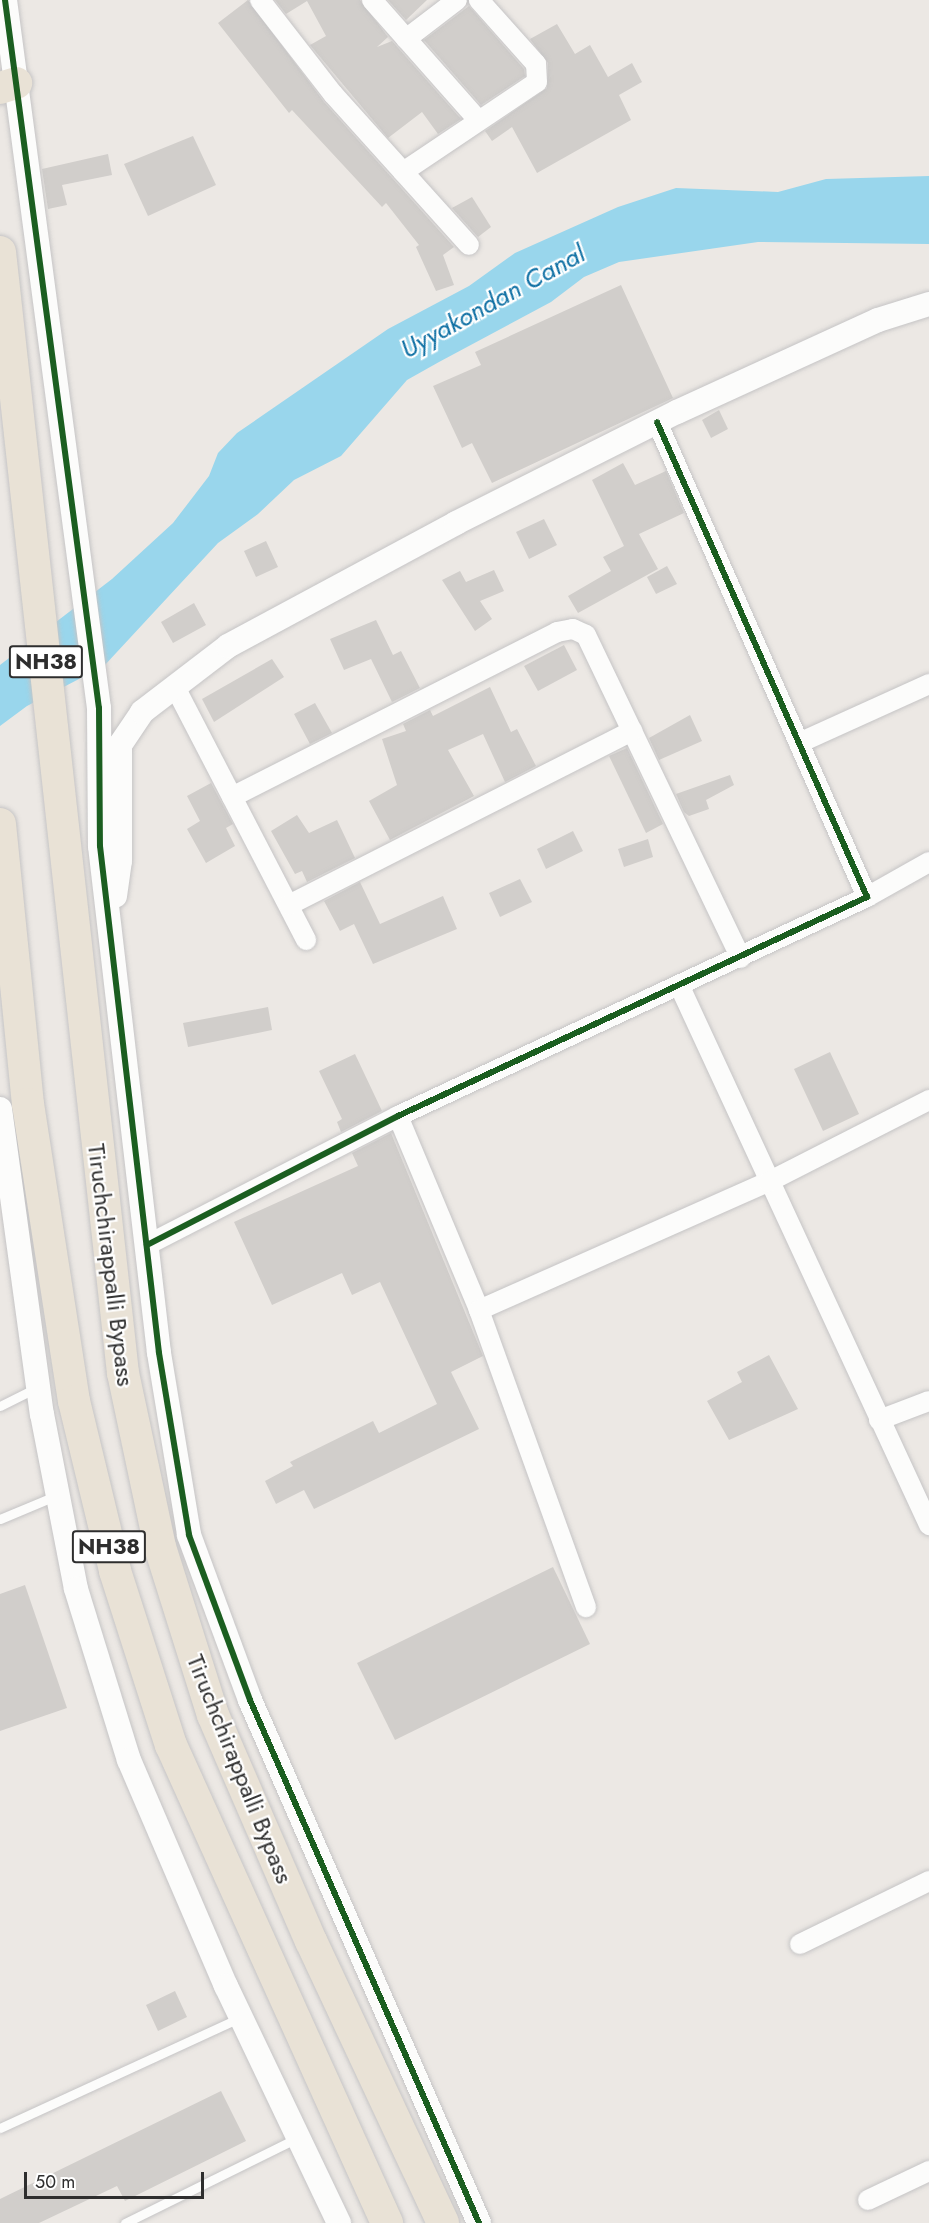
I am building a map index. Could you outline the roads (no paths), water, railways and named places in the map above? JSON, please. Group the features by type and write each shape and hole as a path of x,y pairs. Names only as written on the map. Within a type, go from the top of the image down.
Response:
{"highway":[{"name":"Tiruchchirappalli Bypass","path":"0,252 55,736 72,939 123,1373 160,1547 213,1715 311,1941 443,2223"},
{"name":"Tiruchchirappalli Bypass","path":"0,824 33,1138 74,1401 115,1571 171,1745 387,2223"}],"street":[{"path":"5,0 8,86 99,708 100,846 159,1353 189,1535 250,1700 479,2223"},
{"path":"260,0 403,172 470,245"},
{"path":"372,0 478,120"},
{"path":"406,39 457,0"},
{"path":"403,172 537,82 536,64 479,0"},
{"path":"110,930 120,861 120,745 142,712 238,641 456,523 657,422 878,320 929,304"},
{"path":"657,422 867,897"},
{"path":"232,797 557,632 573,629 586,635 741,958"},
{"path":"799,743 929,684"},
{"path":"175,687 306,940"},
{"path":"289,905 632,731"},
{"path":"147,1245 398,1116 741,958 867,897 929,862"},
{"path":"680,987 768,1182 929,1525"},
{"path":"479,1310 768,1182 929,1100"},
{"path":"0,1109 6,1203 76,1589 129,1760 241,2017 339,2223"},
{"path":"398,1116 479,1310 585,1607"},
{"path":"879,1420 929,1401"},
{"path":"800,1944 929,1881"},
{"path":"868,2200 929,2171"}],"lane":[{"path":"0,1406 38,1387"},
{"path":"0,1519 58,1495"},
{"path":"0,2128 241,2017"},
{"path":"125,2223 298,2138"}],"water":[{"name":"Uyyakondan Canal","path":"929,176 929,244 758,242 619,262 584,277 551,302 407,380 341,456 294,480 258,514 218,543 104,666 27,706 0,726 0,665 112,579 173,523 209,476 218,453 237,433 388,329 469,286 515,253 618,207 676,188 778,192 826,179"}]}
